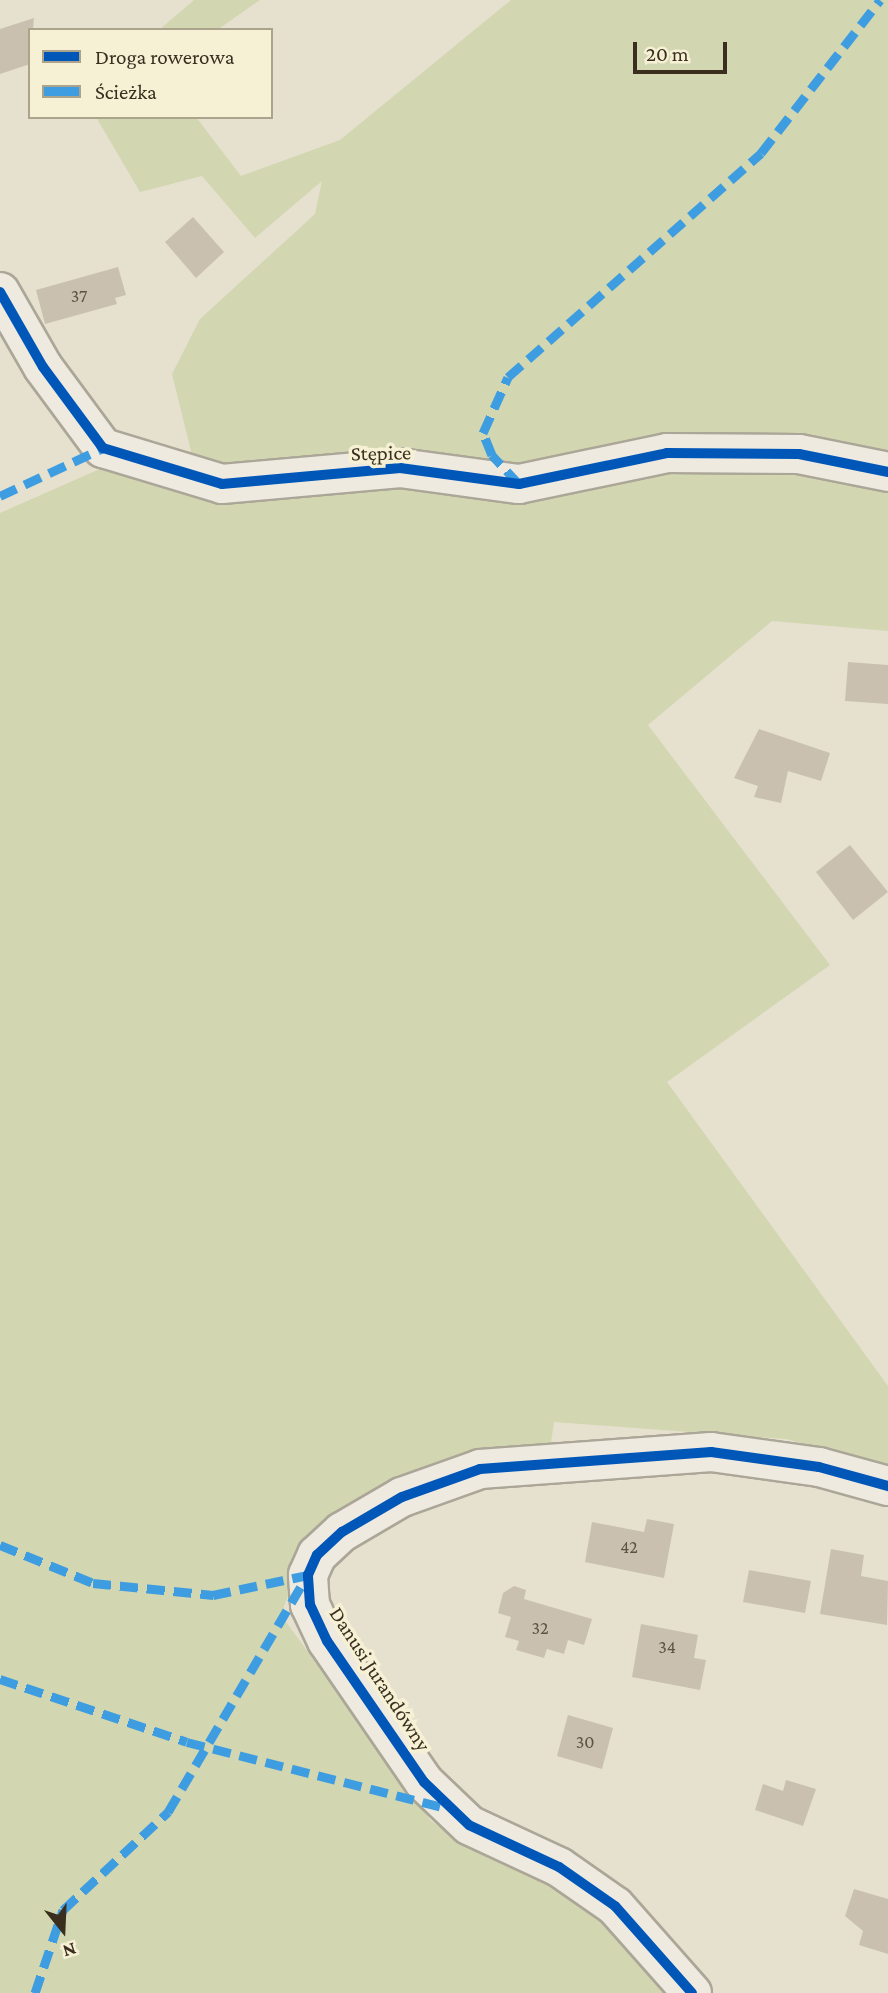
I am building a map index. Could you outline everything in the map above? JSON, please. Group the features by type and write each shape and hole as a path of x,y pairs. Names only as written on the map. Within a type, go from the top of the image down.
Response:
{"street":[{"name":"Stępice","path":"0,292 43,367 103,447 222,484 400,468 519,484 667,453 799,454 888,472"},
{"name":"Danusi Jurandówny","path":"692,1993 614,1906 559,1867 469,1825 424,1782 327,1642 310,1605 308,1575 317,1555 342,1532 402,1497 480,1469 711,1452 819,1467 888,1486"}],"green space":[{"path":"194,0 260,0 220,28 161,28"},
{"path":"511,0 888,0 888,460 674,466 817,475 888,490 888,631 772,621 648,725 830,965 667,1082 888,1386 888,1467 786,1439 554,1422 550,1449 309,1538 281,1615 431,1821 508,1867 615,1906 680,1993 0,1993 0,513 102,468 152,485 191,451 172,374 200,319 315,214 322,181 255,238 202,176 140,192 97,119 198,119 241,176 340,140"}],"building":[{"path":"34,18 33,28 28,28 28,65 0,74 0,29"},
{"path":"193,217 224,252 196,278 165,242"},
{"path":"118,267 126,295 115,298 117,304 45,324 36,290"},
{"path":"848,662 888,665 888,704 845,701"},
{"path":"759,729 830,753 821,781 788,771 781,803 754,797 758,786 734,778"},
{"path":"850,845 888,892 853,920 816,872"},
{"path":"647,1519 674,1524 664,1578 585,1562 592,1522 644,1532"},
{"path":"831,1549 864,1555 861,1576 888,1581 887,1625 820,1614"},
{"path":"749,1570 811,1581 805,1613 743,1602"},
{"path":"514,1586 526,1590 524,1599 592,1619 584,1645 568,1640 564,1654 547,1649 544,1658 516,1650 519,1641 505,1637 511,1617 498,1613 503,1593"},
{"path":"641,1624 698,1635 694,1658 706,1660 700,1690 632,1677"},
{"path":"568,1715 613,1728 602,1769 557,1756"},
{"path":"786,1780 816,1789 803,1826 755,1810 763,1784 783,1791"},
{"path":"854,1889 888,1899 888,1954 859,1945 863,1931 845,1916"}],"marked path":[{"path":"519,484 492,455 483,433 508,377 761,153 880,0"},
{"path":"0,496 103,448"},
{"path":"0,1545 93,1583 213,1595 308,1575"},
{"path":"35,1993 63,1910 168,1812 306,1578"},
{"path":"0,1679 187,1742 449,1809"}],"cycle path":[{"path":"0,292 43,367 103,448 222,484 400,468 519,484 667,453 799,454 888,472"},
{"path":"692,1993 615,1906 559,1867 469,1825 424,1782 327,1641 310,1605 308,1575 317,1555 342,1532 402,1497 480,1469 711,1452 819,1467 888,1486"}]}
